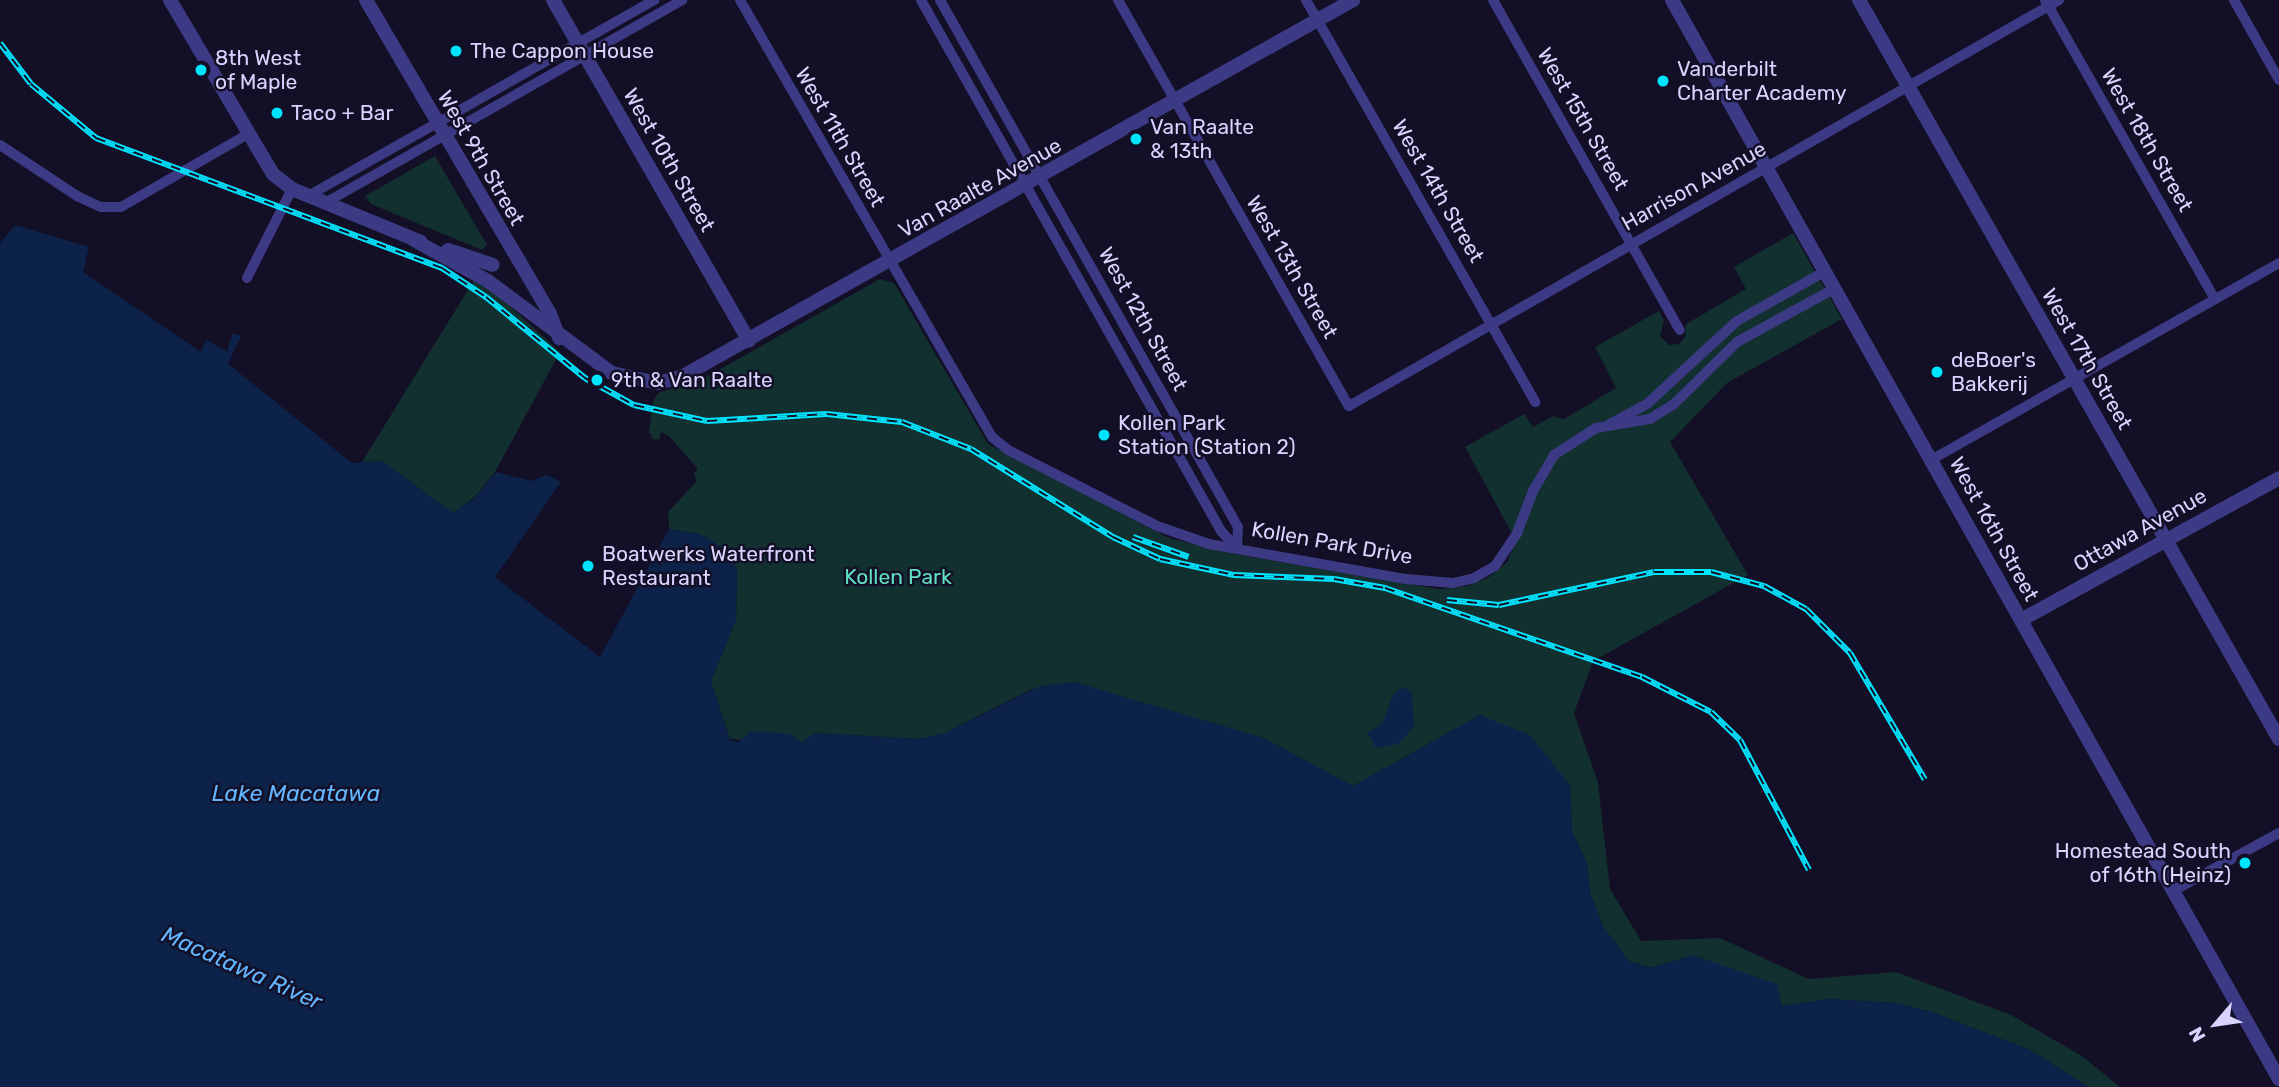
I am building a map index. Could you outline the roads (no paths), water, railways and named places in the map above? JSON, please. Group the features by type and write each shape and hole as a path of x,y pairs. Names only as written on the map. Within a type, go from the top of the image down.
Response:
{"street":[{"path":"170,0 246,135 267,166 292,189 414,240 493,265"},
{"name":"West 9th Street","path":"366,0 559,338"},
{"name":"West 10th Street","path":"553,0 749,341"},
{"path":"581,49 654,0"},
{"path":"308,195 440,129 581,49 682,0"},
{"name":"West 11th Street","path":"740,0 992,437"},
{"name":"West 12th Street","path":"921,0 1221,531 1237,548"},
{"name":"West 12th Street","path":"940,0 1238,527 1237,548"},
{"name":"West 13th Street","path":"1118,0 1349,407"},
{"name":"West 14th Street","path":"1306,0 1535,402"},
{"name":"Van Raalte Avenue","path":"559,338 619,376 658,383 681,377 1027,187 1353,0"},
{"name":"West 15th Street","path":"1493,0 1680,330"},
{"name":"West 16th Street","path":"1672,0 2279,1079"},
{"name":"West 17th Street","path":"1859,0 2279,739"},
{"path":"2234,0 2279,80"},
{"name":"Harrison Avenue","path":"1349,407 2051,2"},
{"name":"West 18th Street","path":"2051,2 2215,299"},
{"path":"325,203 440,129"},
{"path":"0,145 101,206 134,202 246,135"},
{"path":"247,278 292,189"},
{"path":"414,240 488,281 559,338"},
{"path":"488,281 504,240"},
{"path":"1931,460 2279,263"},
{"name":"Kollen Park Drive","path":"992,437 1008,450 1157,526 1209,544 1406,579 1453,583 1474,578 1495,566 1517,533 1533,491 1554,455 1575,439 1611,424 1656,397 1737,321 1824,272"},
{"name":"Kollen Park Drive","path":"1611,424 1650,419 1682,397 1737,342 1834,289"},
{"name":"Ottawa Avenue","path":"2021,620 2279,478"},
{"path":"2173,891 2279,833"}],"water":[{"name":"Lake Macatawa","path":"15,225 89,247 83,272 201,352 206,340 227,351 233,333 241,336 228,364 352,463 382,461 453,513 475,498 496,472 531,481 547,475 561,482 495,577 600,657 669,529 700,534 725,549 737,569 736,620 711,681 730,740 738,742 751,731 792,734 802,743 814,733 919,739 945,733 1040,686 1074,682 1264,738 1353,786 1480,715 1530,735 1570,785 1572,831 1587,863 1590,893 1604,928 1629,961 1651,968 1693,955 1777,984 1782,1006 1829,999 1897,1003 1932,1012 2030,1050 2089,1087 0,1087 0,243"},
{"path":"1404,687 1412,692 1414,726 1399,744 1376,748 1367,733 1382,724 1394,693"}],"railway":[{"path":"0,43 31,84 96,138 442,268 486,297 585,378 634,405 707,421 827,414 902,422 971,449 1113,537 1160,559 1234,575 1334,579 1385,588 1642,677 1711,712 1740,740 1809,870"},
{"path":"1133,537 1189,557"},
{"path":"1447,600 1499,605 1654,572 1711,572 1764,586 1806,609 1850,653 1925,780"}],"place":[{"name":"The Cappon House","path":"456,51"},
{"name":"8th West of Maple","path":"201,70"},
{"name":"Vanderbilt Charter Academy","path":"1663,81"},
{"name":"Taco + Bar","path":"277,113"},
{"name":"Van Raalte & 13th","path":"1136,139"},
{"name":"deBoer's Bakkerij","path":"1937,372"},
{"name":"9th & Van Raalte","path":"597,380"},
{"name":"Kollen Park Station (Station 2)","path":"1104,435"},
{"name":"Boatwerks Waterfront Restaurant","path":"588,566"},
{"name":"Homestead South of 16th (Heinz)","path":"2245,863"}],"park label":[{"name":"Kollen Park","path":"898,577"}],"water label":[{"name":"Macatawa River","path":"242,968"}]}
